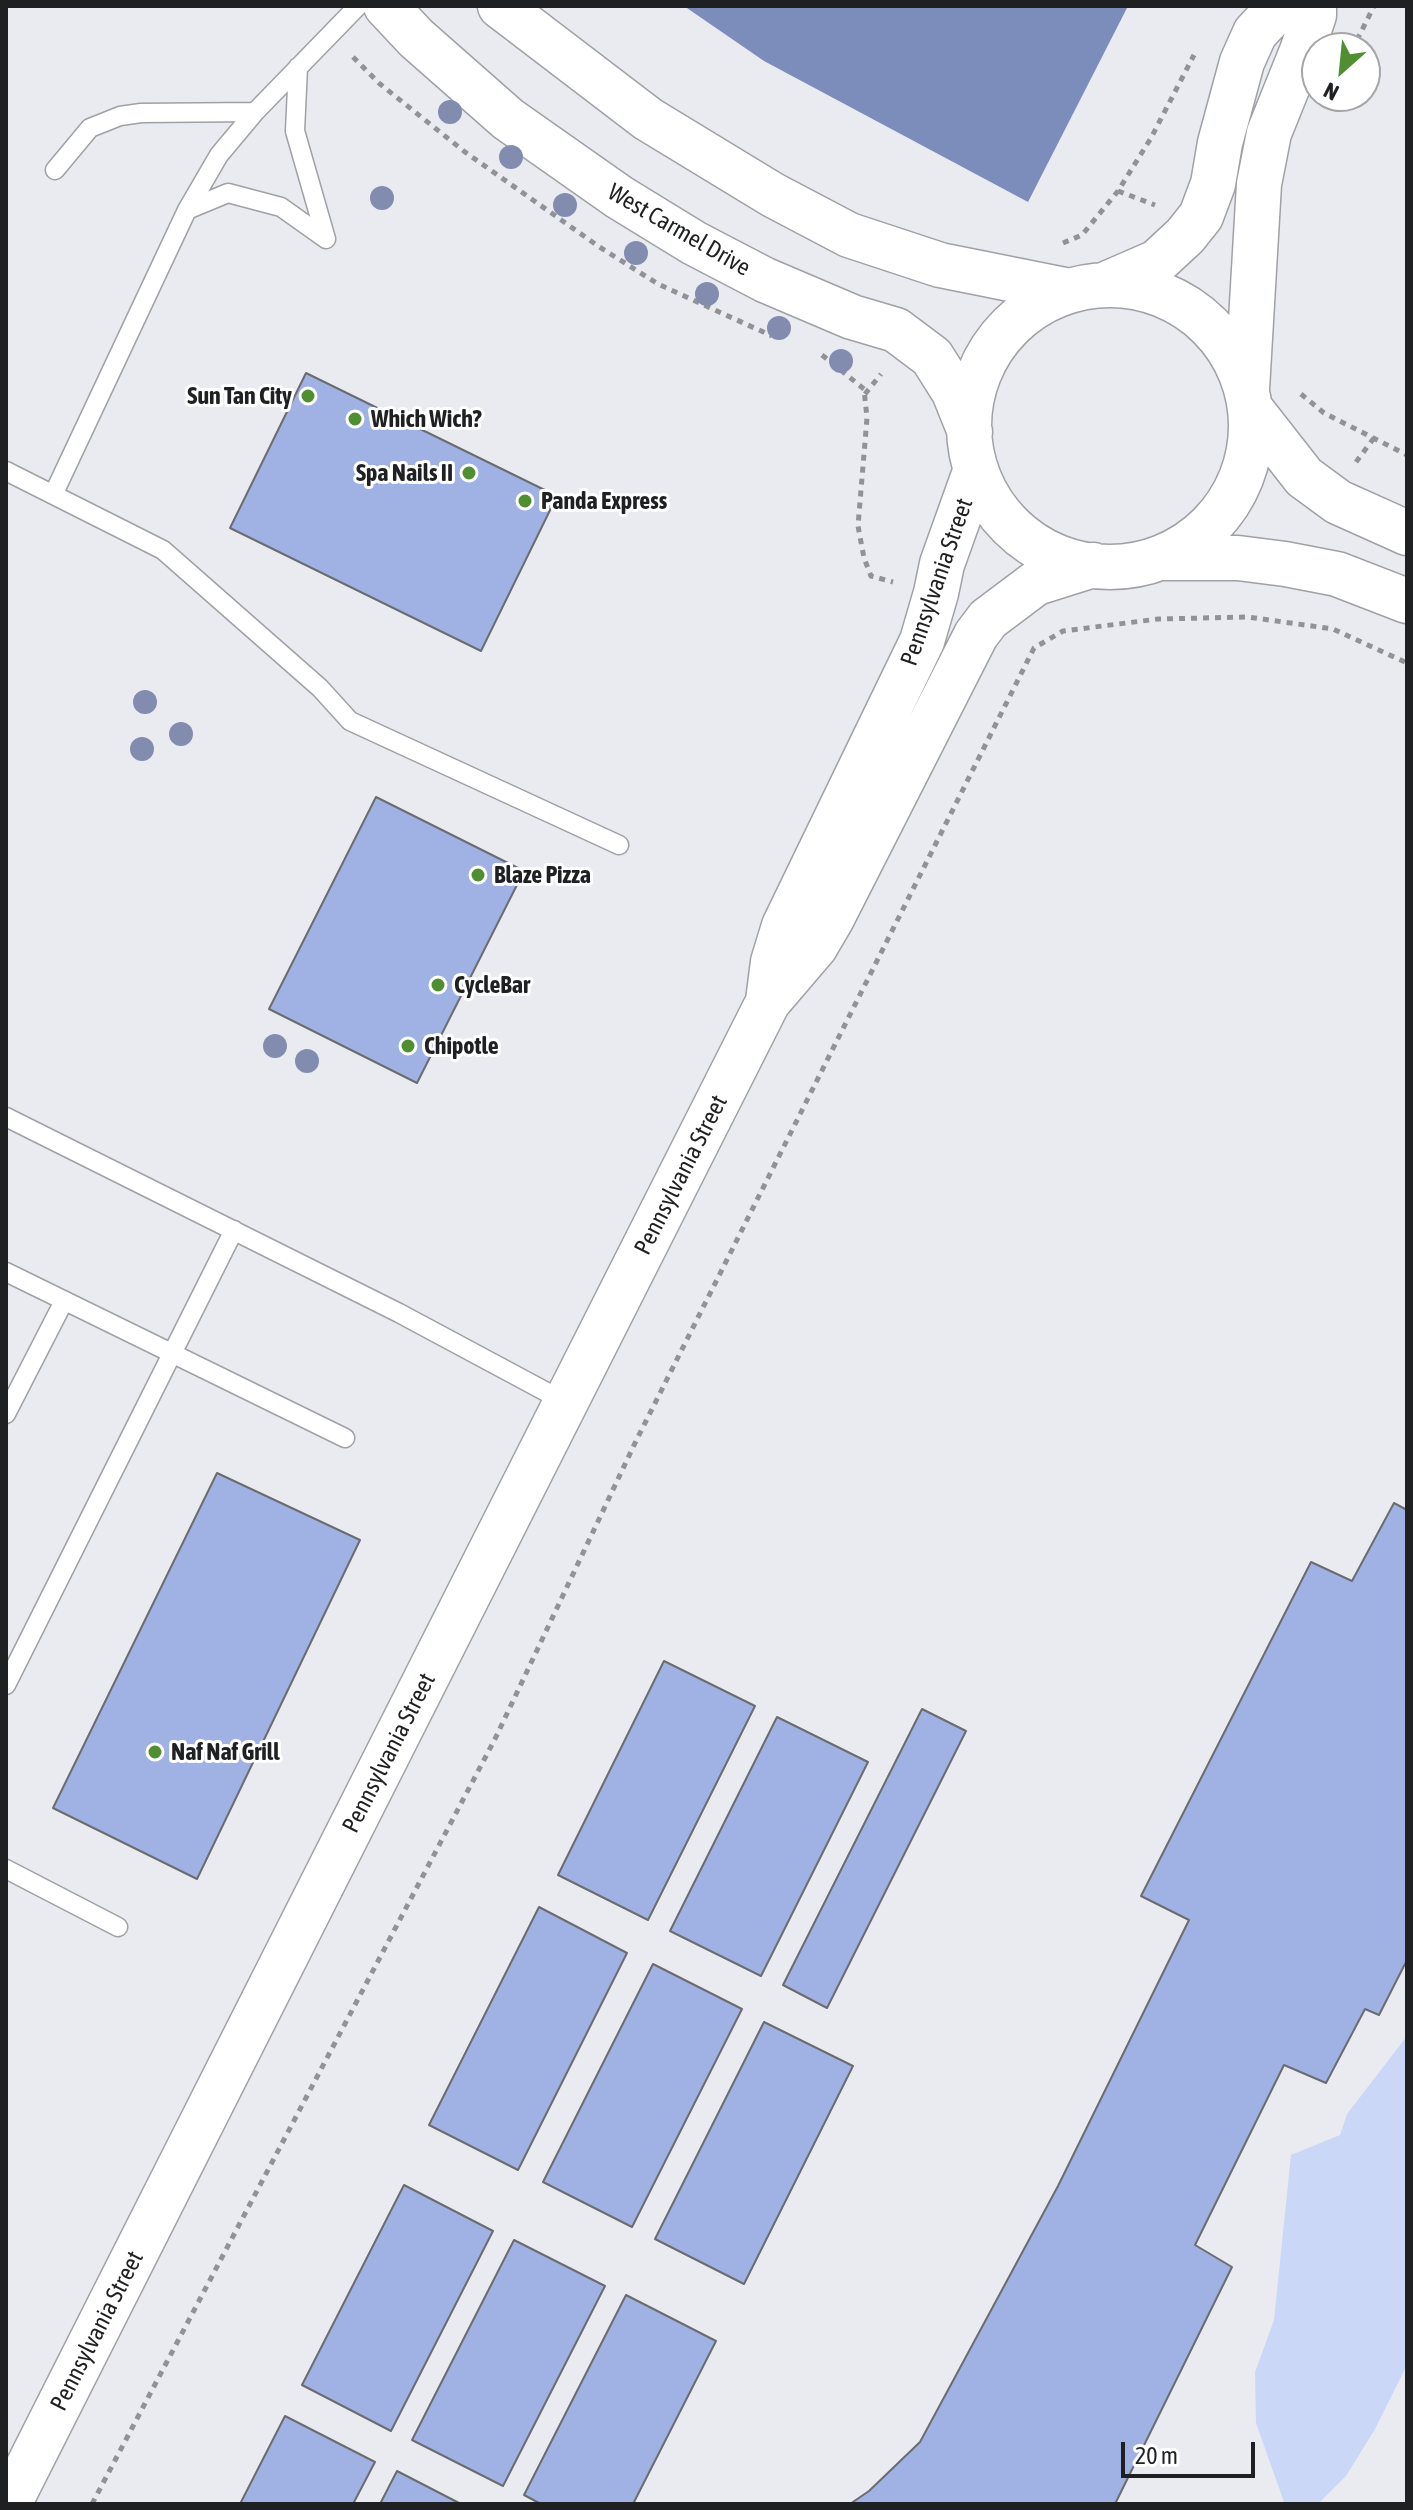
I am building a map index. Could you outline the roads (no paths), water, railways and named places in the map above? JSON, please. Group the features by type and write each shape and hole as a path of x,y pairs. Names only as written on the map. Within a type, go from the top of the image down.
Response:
{"main road":[{"name":"West Carmel Drive","path":"386,6 416,38 508,119 619,197 694,243 765,280 852,317 896,330 932,357 954,392 973,451"},
{"path":"500,6 648,119 773,195 849,235 940,265 1087,288 1121,285 1155,292 1187,308 1225,344 1234,358 1248,400 1304,477 1338,502 1407,533"},
{"path":"1280,6 1255,33 1242,62 1220,143 1213,184 1201,216 1157,262 1036,306 1020,317 985,360 972,395 973,451 992,500 1021,533 1059,556 1093,565 1126,566 1159,558 1238,558 1285,564 1337,574 1407,601"},
{"path":"1159,558 1196,537 1226,506 1247,460 1251,434 1248,400 1259,184 1269,133 1302,51 1314,6"},
{"name":"Pennsylvania Street","path":"768,1002 773,962 784,926 922,641 973,451"},
{"name":"Pennsylvania Street","path":"9,2504 768,1002 815,947 832,918 976,635 998,610 1036,583 1093,565"}],"lane":[{"path":"54,493 187,210 219,155 255,112 358,6"},
{"path":"187,210 228,193 281,207 326,239 295,131 298,67"},
{"path":"55,170 90,128 120,116 255,112"},
{"path":"6,471 163,550 320,688 350,721 619,845"},
{"path":"6,1117 399,1313 567,1403"},
{"path":"6,1685 234,1230"},
{"path":"6,1272 345,1438"},
{"path":"6,1414 64,1301"},
{"path":"6,1869 118,1927"}],"place":[{"name":"Sun Tan City","path":"308,396"},
{"name":"Which Wich?","path":"355,419"},
{"name":"Spa Nails II","path":"469,473"},
{"name":"Panda Express","path":"525,501"},
{"name":"Blaze Pizza","path":"478,875"},
{"name":"CycleBar","path":"438,985"},
{"name":"Chipotle","path":"408,1046"},
{"name":"Naf Naf Grill","path":"155,1752"}]}
